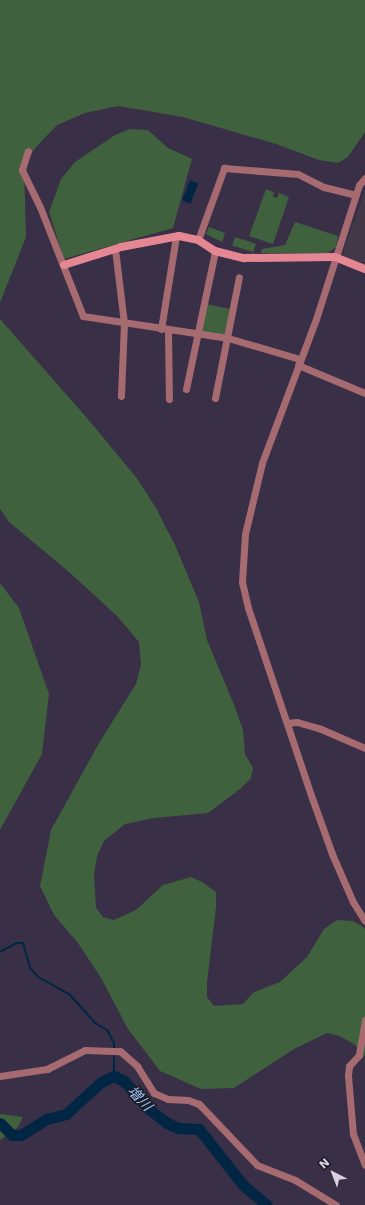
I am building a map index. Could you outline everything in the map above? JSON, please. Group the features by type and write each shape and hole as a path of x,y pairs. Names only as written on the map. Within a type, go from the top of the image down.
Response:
{"street":[{"path":"28,151 22,170 64,265 83,316 197,335 228,338 299,362 365,393"},
{"path":"198,240 224,168 298,174 324,187 356,195"},
{"path":"365,178 356,195 299,362 260,470 245,534 242,574 248,608 332,854 353,902 365,921"},
{"path":"64,265 115,249 176,236 198,240 215,251 244,258 335,257 365,269"},
{"path":"168,399 165,330 176,236"},
{"path":"115,249 124,322 121,396"},
{"path":"186,389 215,251"},
{"path":"215,398 239,277"},
{"path":"287,723 297,722 320,729 365,748"},
{"path":"365,1020 359,1055 349,1066 348,1076 353,1134 365,1165"},
{"path":"0,1076 47,1069 75,1053 85,1050 120,1051 137,1066 154,1094 168,1099 188,1100 199,1104 257,1165 295,1180 336,1205"}],"shaded area":[{"path":"365,191 365,265 342,255"}],"green space":[{"path":"0,0 365,0 365,132 348,157 338,163 319,160 276,144 183,117 118,106 85,113 57,125 36,147 24,165 26,237 0,303"},
{"path":"130,129 148,130 168,148 192,159 173,228 64,259 49,212 61,179 75,162 115,135"},
{"path":"266,189 274,192 273,197 277,198 279,193 289,197 273,244 249,236"},
{"path":"295,222 338,236 336,247 328,253 261,253 262,249 285,245"},
{"path":"209,227 225,233 222,242 206,234"},
{"path":"235,237 256,244 253,252 232,246"},
{"path":"206,304 230,309 226,336 199,332"},
{"path":"0,319 87,418 136,477 156,508 175,545 199,602 207,640 235,707 243,730 245,754 253,768 251,778 240,789 208,813 154,818 125,824 104,841 97,856 94,876 96,908 103,917 114,920 136,910 163,885 191,877 202,882 216,892 216,907 207,983 207,997 214,1006 243,1004 254,992 280,982 307,957 324,929 337,920 353,921 365,929 365,1057 354,1044 339,1036 327,1033 294,1049 234,1088 201,1089 160,1071 128,1029 101,978 78,943 54,915 40,886 51,830 99,743 136,684 141,665 139,642 117,616 69,572 9,522 0,509"},
{"path":"0,583 19,608 49,694 42,754 0,830"},
{"path":"0,1114 23,1117 18,1127 0,1140"}],"water":[{"path":"190,180 198,183 191,204 182,201"}],"waterway":[{"path":"0,952 16,943 23,943 30,968 38,977 70,995 95,1023 107,1030 114,1043 114,1076"},
{"name":"増川","path":"0,1123 12,1135 21,1135 47,1119 66,1114 101,1082 114,1076 124,1081 149,1109 167,1123 178,1128 199,1129 243,1185 267,1205"}]}
